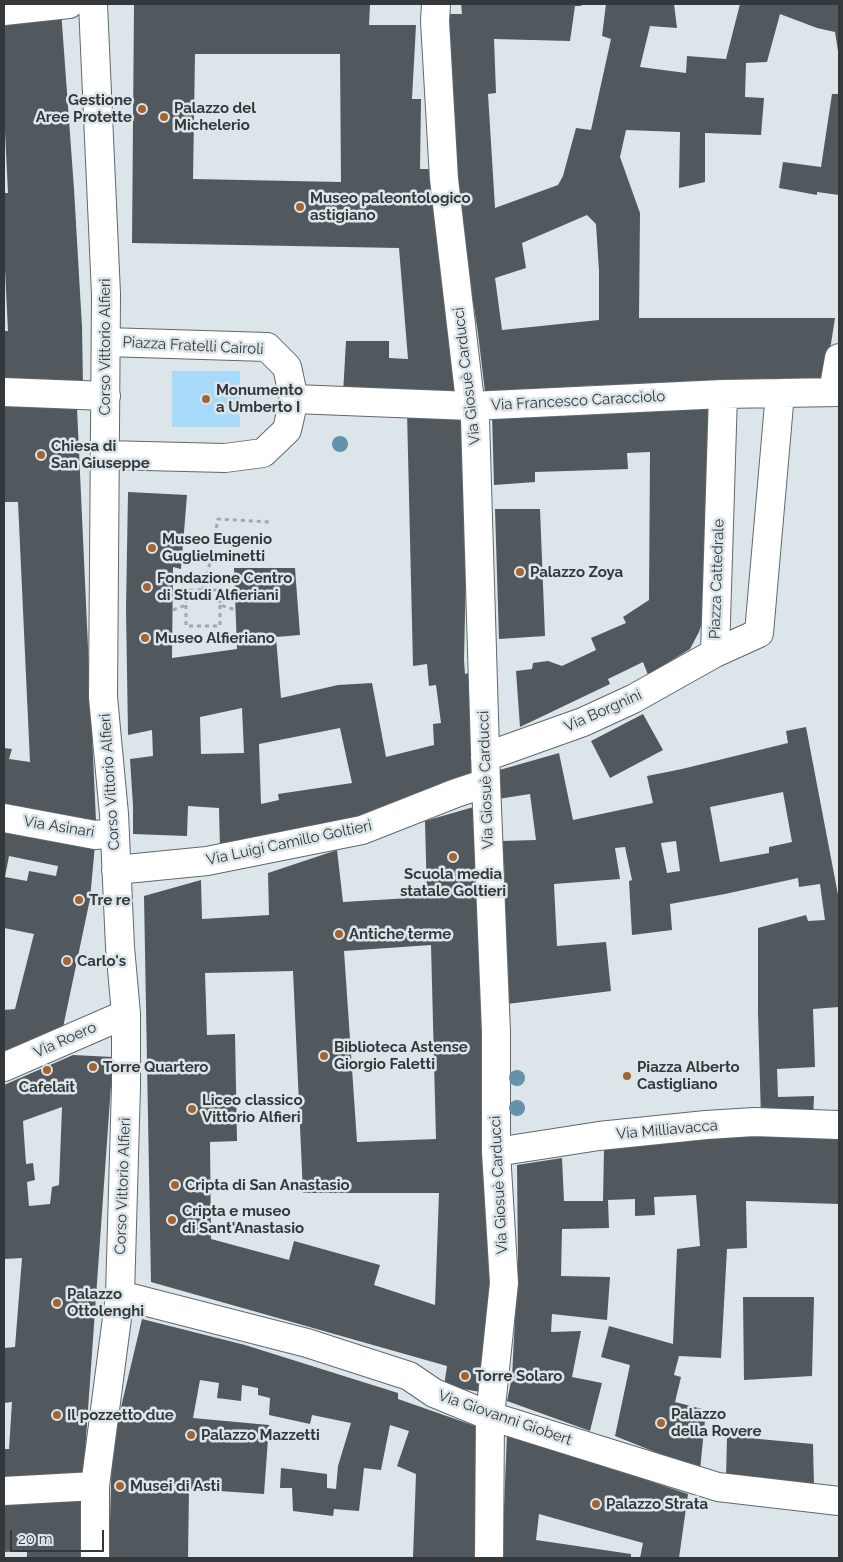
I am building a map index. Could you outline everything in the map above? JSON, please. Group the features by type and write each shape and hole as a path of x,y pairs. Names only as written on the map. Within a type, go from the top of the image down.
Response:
{"street":[{"path":"4,11 69,4"},
{"name":"Corso Vittorio Alfieri","path":"93,4 106,294 103,697 115,833 120,947 126,1014 126,1086 120,1295 95,1486 95,1558"},
{"name":"Via Giosuè Carducci","path":"436,4 435,21 444,179 471,406 475,419 485,770 496,1032 496,1152 504,1283 490,1416 489,1558"},
{"name":"Piazza Fratelli Cairoli","path":"105,455 225,458 263,453 287,430 294,398 287,367 267,347 106,342"},
{"path":"836,392 839,358"},
{"path":"4,392 106,396"},
{"name":"Via Francesco Caracciolo","path":"294,398 471,406 723,394 836,392"},
{"name":"Piazza Cattedrale","path":"723,394 715,654 759,633 780,393"},
{"name":"Via Borgnini","path":"485,770 633,699 715,654"},
{"name":"Via Luigi Camillo Goltieri","path":"116,870 207,862 362,830 456,793 485,770"},
{"name":"Via Asinari","path":"4,818 95,835 115,833"},
{"name":"Via Roero","path":"4,1067 126,1014"},
{"name":"Via Milliavacca","path":"496,1152 599,1136 706,1125 754,1122 839,1125"},
{"name":"Via Giovanni Giobert","path":"120,1295 307,1342 409,1376 434,1393 490,1416 718,1487 839,1501"},
{"path":"4,1491 95,1486"}],"path":[{"path":"202,590 206,583 218,520 270,522"},
{"path":"186,590 220,590 220,626 186,626 186,605 186,590"},
{"path":"172,610 186,605"},
{"path":"220,605 236,610"}],"shaded area":[{"path":"172,371 240,371 240,427 172,427"}],"building":[{"path":"134,4 370,4 369,25 416,25 412,99 421,99 420,169 430,169 447,302 455,394 343,394 346,341 389,341 389,358 408,359 399,248 132,243","holes":["195,54 340,54 341,182 193,179"]},
{"path":"461,4 582,4 581,6 575,6 570,41 494,39 496,93 488,94 495,208 558,185 563,176 576,128 591,130 611,39 602,36 606,4 674,4 677,28 650,26 640,67 686,73 687,56 726,59 740,4 839,4 839,51 835,32 817,28 780,14 767,62 746,63 745,97 764,98 761,135 705,133 705,182 679,188 680,132 626,130 620,157 640,213 639,318 835,318 825,382 737,385 630,384 617,387 599,385 485,392 461,224 446,14 462,14","holes":["587,215 596,224 599,271 599,320 502,330 495,278 526,268 522,243"]},
{"path":"61,10 74,189 82,327 83,385 4,383 4,331 8,331 4,249 4,193 8,193 4,111 4,18"},
{"path":"832,94 839,94 839,195 817,192 817,195 779,188 783,162 821,167"},
{"path":"4,405 77,408 96,821 4,810 4,748 12,749 9,759 30,762 18,502 4,502"},
{"path":"702,405 713,415 707,607 699,632 690,649 648,675 643,662 608,679 610,684 520,727 516,671 532,669 533,663 548,661 562,666 596,650 591,638 626,623 623,617 649,600 650,452 627,453 628,469 535,472 535,482 494,485 492,414"},
{"path":"465,409 466,567 464,660 465,674 468,673 477,752 474,776 373,816 220,850 219,808 188,806 187,836 133,834 130,759 153,756 152,730 128,735 126,609 128,492 187,495 181,569 173,567 172,658 237,649 234,568 295,568 300,635 276,637 281,698 338,685 372,683 386,757 434,745 433,724 441,723 436,685 429,686 427,664 413,666 407,411","holes":["242,708 244,753 201,754 200,717","340,728 352,783 278,794 279,800 261,804 259,744"]},
{"name":"Palazzo Zoya","path":"495,509 540,509 545,636 499,639"},
{"path":"643,714 663,750 610,778 591,741"},
{"path":"806,727 839,900 839,1007 813,1009 815,1067 777,1069 778,1097 814,1096 813,1120 761,1119 758,928 806,915 808,921 825,920 820,884 799,887 798,878 670,904 672,930 632,935 629,881 632,880 625,847 615,848 620,879 554,884 557,946 606,942 611,991 507,1004 502,841 536,840 530,794 498,799 496,771 559,753 573,820 653,803 647,776 788,743 786,731","holes":["783,792 792,842 769,847 769,853 720,862 710,807","676,841 680,871 667,873 661,843"]},
{"path":"477,806 493,1281 481,1392 444,1386 447,1366 151,1282 144,896 201,880 202,919 269,915 268,873 337,850 343,902 427,897 425,821","holes":["431,945 436,1139 357,1142 344,951","293,971 303,1193 439,1193 435,1305 374,1285 380,1265 294,1241 289,1260 211,1239 210,1142 237,1141 235,1034 207,1035 205,973"]},
{"path":"4,827 95,845 90,899 61,1037 13,1054 4,1049 4,1010 15,1009 34,934 4,928","holes":["9,856 58,866 56,876 29,871 27,881 5,877"]},
{"name":"Palazzo Ottolenghi","path":"73,1055 113,1057 83,1480 4,1485 4,1449 9,1449 12,1402 4,1403 4,1348 15,1347 22,1258 4,1259 4,1085","holes":["62,1107 59,1185 52,1187 50,1204 29,1206 27,1182 35,1180 33,1163 26,1164 23,1121"]},
{"path":"746,1133 839,1137 839,1204 746,1201 747,1248 727,1249 721,1358 679,1356 674,1375 681,1377 675,1402 706,1410 700,1470 615,1436 630,1365 601,1357 609,1326 673,1344 677,1249 700,1246 696,1195 654,1197 655,1215 635,1216 635,1199 608,1200 609,1228 562,1229 561,1276 610,1277 607,1320 552,1314 551,1332 581,1331 572,1377 602,1383 590,1431 507,1401 512,1377 518,1259 517,1165 562,1158 564,1201 603,1201 604,1149"},
{"path":"743,1297 814,1297 812,1376 744,1380"},
{"path":"142,1319 245,1345 398,1393 398,1399 481,1428 480,1558 413,1558 416,1474 397,1466 409,1431 390,1425 381,1470 364,1468 359,1511 334,1509 333,1516 293,1511 292,1488 280,1488 281,1468 327,1474 327,1488 336,1489 338,1466 351,1423 312,1415 310,1424 269,1415 270,1398 258,1395 258,1388 242,1385 241,1401 217,1398 219,1383 200,1380 193,1418 269,1425 264,1494 189,1489 188,1558 109,1558 112,1445"},
{"name":"Palazzo Strata","path":"507,1433 688,1494 679,1558 640,1558 643,1543 539,1514 536,1540 631,1554 631,1558 502,1558"},
{"path":"727,1436 813,1444 814,1486 726,1479"},
{"path":"81,1493 82,1558 27,1558 27,1551 4,1552 4,1497"}],"place":[{"name":"Gestione Aree Protette","path":"142,109"},
{"name":"Palazzo del Michelerio","path":"164,117"},
{"name":"Museo paleontologico astigiano","path":"300,207"},
{"name":"Monumento a Umberto I","path":"206,399"},
{"name":"Chiesa di San Giuseppe","path":"41,455"},
{"name":"Museo Eugenio Guglielminetti","path":"152,548"},
{"name":"Palazzo Zoya","path":"520,572"},
{"name":"Fondazione Centro di Studi Alfieriani","path":"147,587"},
{"name":"Museo Alfieriano","path":"145,638"},
{"name":"Scuola media statale Goltieri","path":"453,857"},
{"name":"Tre re","path":"79,900"},
{"name":"Antiche terme","path":"339,934"},
{"name":"Carlo's","path":"67,961"},
{"name":"Biblioteca Astense Giorgio Faletti","path":"324,1056"},
{"name":"Torre Quartero","path":"93,1067"},
{"name":"Cafelait","path":"47,1070"},
{"name":"Piazza Alberto Castigliano","path":"627,1076"},
{"name":"Liceo classico Vittorio Alfieri","path":"192,1109"},
{"name":"Cripta di San Anastasio","path":"175,1185"},
{"name":"Cripta e museo di Sant'Anastasio","path":"172,1220"},
{"name":"Palazzo Ottolenghi","path":"57,1303"},
{"name":"Torre Solaro","path":"465,1376"},
{"name":"Il pozzetto due","path":"57,1415"},
{"name":"Palazzo della Rovere","path":"661,1423"},
{"name":"Palazzo Mazzetti","path":"191,1435"},
{"name":"Musei di Asti","path":"120,1486"},
{"name":"Palazzo Strata","path":"596,1504"}]}
